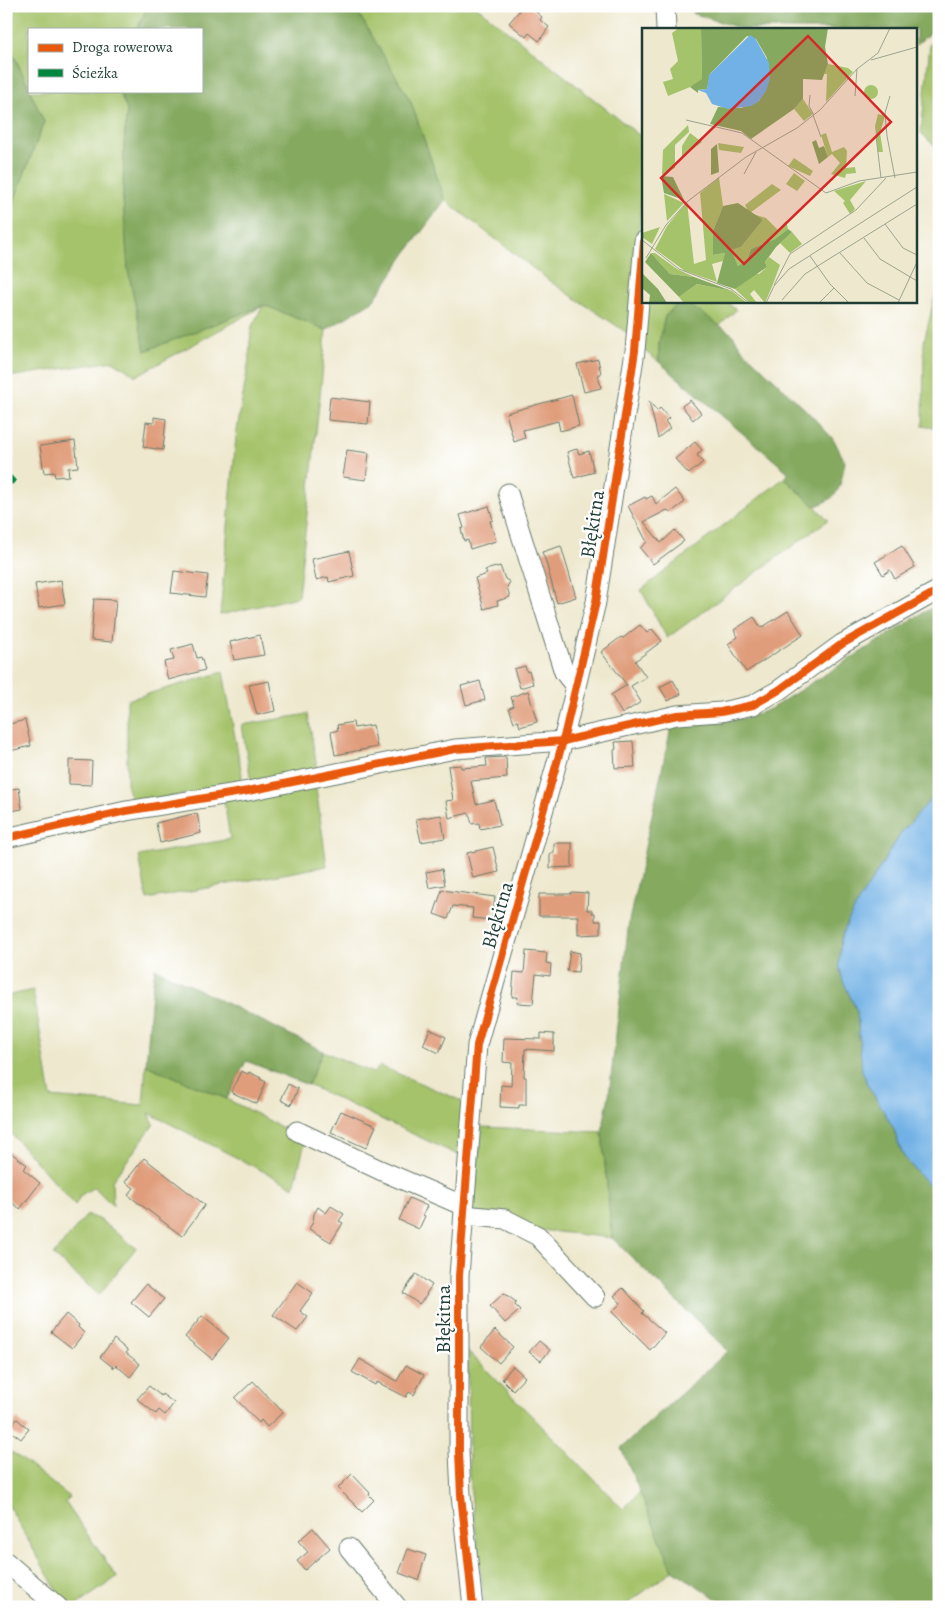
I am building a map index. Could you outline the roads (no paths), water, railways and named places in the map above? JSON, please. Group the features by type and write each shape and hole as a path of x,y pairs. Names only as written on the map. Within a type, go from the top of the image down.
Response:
{"street":[{"path":"665,6 666,28"},
{"name":"Błękitna","path":"473,1607 463,1514 459,1452 459,1276 477,1045 563,741 596,602 635,351 642,265"},
{"path":"508,493 564,672 575,686"},
{"path":"6,838 126,811 248,791 455,749 563,741 677,715 721,712 753,705 779,690 842,644 939,590"},
{"path":"298,1131 464,1211 505,1219 538,1236 595,1297"},
{"path":"349,1548 397,1607"},
{"path":"6,1562 58,1607"}],"water":[{"path":"939,790 939,1194 905,1158 893,1127 867,1084 862,1070 857,1011 843,981 839,965 841,940 847,923 859,901 902,832"}]}
